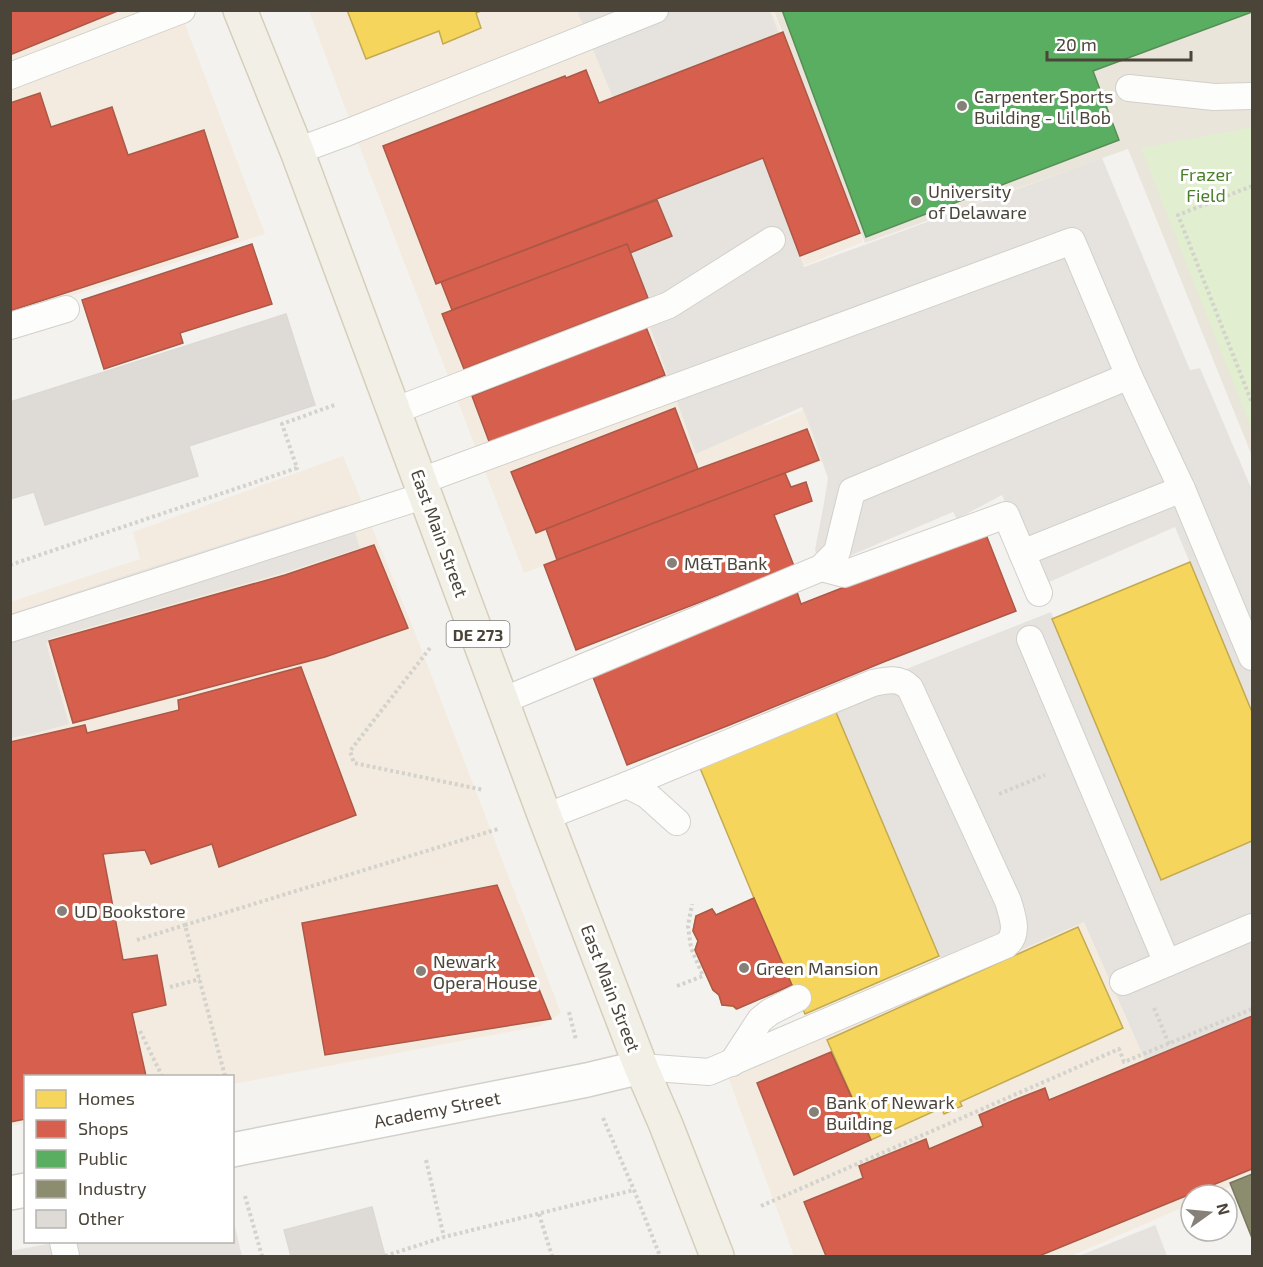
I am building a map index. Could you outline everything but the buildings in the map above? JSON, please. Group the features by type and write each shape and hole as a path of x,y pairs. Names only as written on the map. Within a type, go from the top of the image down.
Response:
{"main road":[{"name":"East Main Street","path":"240,10 297,151 545,817 717,1257"}],"street":[{"name":"Academy Street","path":"234,1150 587,1080 641,1067"}],"lane":[{"path":"10,76 182,10"},
{"path":"297,151 655,10"},
{"path":"1129,88 1214,98 1252,96"},
{"path":"394,411 669,305 772,240"},
{"path":"10,629 423,488 1072,241 1129,376 1182,489 1252,657"},
{"path":"10,326 66,309"},
{"path":"502,701 821,568 837,552 852,491 1129,376"},
{"path":"1022,553 1182,489"},
{"path":"821,568 844,574 1006,515 1039,593"},
{"path":"1030,639 1167,963"},
{"path":"545,817 873,683 891,680 904,682 910,688 1008,901 1014,934 1012,941 995,949 709,1072 641,1067"},
{"path":"627,785 647,795 677,822"},
{"path":"1123,982 1252,927"},
{"path":"732,1063 760,1020 770,1012 798,998"}],"path":[{"path":"1252,186 1178,215 1252,404"},
{"path":"10,565 297,468 282,424 337,404"},
{"path":"430,648 350,751 354,763 483,790"},
{"path":"965,808 1081,760"},
{"path":"137,940 498,829"},
{"path":"677,986 703,976 691,948 688,926 692,904"},
{"path":"185,925 224,1075"},
{"path":"170,987 200,979"},
{"path":"761,1206 1119,1049 1124,1062 1252,1009"},
{"path":"569,1012 587,1080 660,1257"},
{"path":"140,1031 161,1075"},
{"path":"426,1160 444,1237"},
{"path":"385,1256 444,1237 634,1190"},
{"path":"245,1196 262,1257"},
{"path":"539,1214 552,1257"}],"shaded area":[{"path":"583,10 770,11 779,34 613,98 578,13"},
{"path":"11,11 180,11 265,234 11,315"},
{"path":"309,11 773,11 863,242 713,302 764,426 806,409 828,459 524,573"},
{"name":"University of Delaware","path":"774,11 1252,11 1252,456 1128,149 865,243"},
{"path":"763,158 804,267 1102,158 1190,370 1200,368 1252,490 1252,712 1175,527 1040,586 1002,495 957,519 953,512 821,568 815,550 828,478 802,407 696,454 649,324 656,321 630,253 672,236 657,200"},
{"path":"343,456 414,630 561,1013 540,1026 234,1084 234,1075 24,1075 24,1123 11,1126 10,602 140,559 133,532"},
{"path":"346,505 360,548 286,572 51,638 46,643 69,724 11,738 10,614"},
{"path":"1051,612 1161,879 1252,841 1252,1016 1145,1060 1084,922 950,981 830,699"},
{"path":"1086,921 1252,996 1252,1177 1238,1183 1179,1183 1179,1209 1071,1256 794,1256 727,1074"},
{"path":"234,1223 242,1256 11,1256 10,1251 54,1243 234,1243"},
{"path":"1155,1225 1167,1256 1079,1256"}],"green space":[{"name":"Frazer Field","path":"1252,127 1252,431 1141,148"}],"place":[{"name":"Carpenter Sports Building - Lil Bob","path":"962,106"},
{"name":"University of Delaware","path":"916,201"},
{"name":"M&T Bank","path":"672,563"},
{"name":"UD Bookstore","path":"62,911"},
{"name":"Green Mansion","path":"744,968"},
{"name":"Newark Opera House","path":"421,971"},
{"name":"Bank of Newark Building","path":"814,1112"}]}
